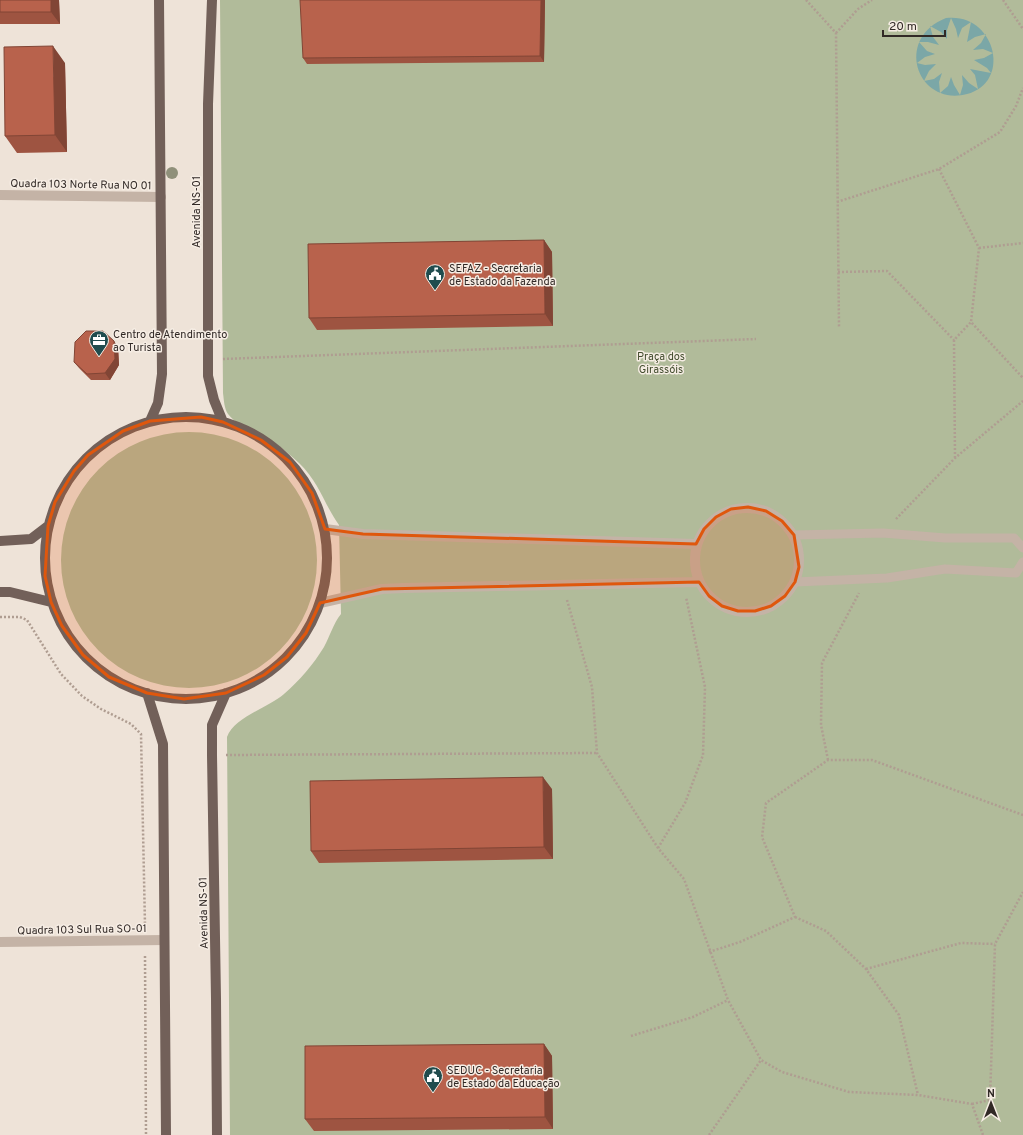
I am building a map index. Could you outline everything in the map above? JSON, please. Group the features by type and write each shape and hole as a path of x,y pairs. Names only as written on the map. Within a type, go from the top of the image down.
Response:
{"main road":[{"path":"150,421 158,403 162,374 159,0"},
{"name":"Avenida NS-01","path":"212,0 208,111 208,359 210,382 214,400 223,422"},
{"path":"201,417 223,422 261,440 290,462 312,493 325,529 328,558 326,579 320,603 306,633 287,657 264,676 226,693 184,699 147,693 109,676 83,655 62,626 51,602 45,570 44,552 48,526 56,502 74,471 88,455 123,431 150,421 171,418 201,417"},
{"path":"0,541 30,539 48,526"},
{"path":"0,592 10,592 51,602"},
{"path":"147,693 163,744 166,1135"},
{"name":"Avenida NS-01","path":"217,1135 212,725 226,693"}],"street":[{"name":"Quadra 103 Norte Rua NO 01","path":"0,195 161,197"},
{"path":"748,507 766,511 782,521 794,535 799,551 799,567 794,582 785,596 771,606 755,611 738,611 722,606 709,596 699,582 695,570 694,556 696,544 704,528 716,517 731,509 748,507"},
{"path":"325,529 363,534 696,544"},
{"path":"320,603 382,589 699,582"},
{"name":"Quadra 103 Sul Rua SO-01","path":"0,942 164,940"}],"lane":[{"path":"794,535 883,533 945,538 1014,538 1023,548"},
{"path":"794,582 887,578 945,569 1016,573 1023,562"}],"path":[{"path":"806,0 836,33 839,327"},
{"path":"836,33 858,9 872,0"},
{"path":"1003,0 1023,29"},
{"path":"837,202 939,170 1000,132 1016,106 1023,88"},
{"path":"939,170 979,248 971,322 954,340"},
{"path":"979,248 1023,243"},
{"path":"838,272 887,270 954,340 955,458"},
{"path":"971,322 1023,378"},
{"path":"208,359 756,339"},
{"path":"883,533 955,458 1023,401"},
{"path":"828,760 820,726 822,663 866,579"},
{"path":"658,848 684,803 703,755 705,687 682,582"},
{"path":"563,584 592,686 597,753 658,848 684,879 709,952 728,1000 761,1060 782,1072 848,1092 918,1095 972,1104 990,1100 995,944 1023,892"},
{"path":"0,617 20,617 27,620 61,674 82,696 101,709 131,724 140,734 145,920"},
{"path":"212,755 597,753"},
{"path":"918,1095 899,1014 866,969 826,931 795,917 762,837 766,803 828,760 872,760 1023,815"},
{"path":"709,952 740,942 795,917"},
{"path":"866,969 961,943 995,944"},
{"path":"145,954 146,1135"},
{"path":"631,1036 693,1017 728,1000"},
{"path":"709,1135 761,1060"},
{"path":"972,1104 983,1135"}],"highlighted area":[{"path":"201,417 223,422 261,440 290,462 312,493 325,529 363,534 696,544 704,529 716,517 731,509 748,507 766,511 782,521 794,535 799,567 795,582 785,596 771,606 755,611 738,611 722,606 709,596 699,582 382,589 320,603 306,633 287,657 264,675 226,693 184,699 147,693 109,677 83,655 62,626 51,602 45,576 48,526 55,502 74,471 88,455 123,431 150,421"}],"green space":[{"name":"Praça dos Girassóis","path":"220,0 1023,0 1023,1135 230,1135 227,737 231,730 244,718 277,699 301,678 324,647 341,614 339,525 306,470 284,450 271,441 236,422 228,414 224,404"},
{"path":"189,432 226,438 249,447 270,461 288,479 302,500 307,511 314,535 317,560 311,597 302,620 288,641 270,659 249,673 238,678 214,685 189,688 152,682 129,673 108,659 90,641 76,620 71,609 64,585 61,560 67,523 76,500 90,479 108,461 129,447 140,442 164,435"}],"water":[{"path":"946,18 951,18 947,30 947,39 941,32 931,27"},
{"path":"951,18 963,19 970,23 962,28 958,38"},
{"path":"971,23 985,34 975,37 967,42"},
{"path":"930,27 933,37 939,45 928,42 920,42"},
{"path":"985,35 992,49 992,53 983,49 973,50 981,43"},
{"path":"920,43 927,51 935,54 925,57 917,63 916,55"},
{"path":"993,53 991,73 987,68 974,60 984,58"},
{"path":"918,63 925,65 936,64 929,71 924,80 918,69"},
{"path":"970,69 991,73 978,89 975,75"},
{"path":"942,73 939,82 940,92 936,91 925,81 934,79"},
{"path":"962,75 969,83 978,89 967,94 960,95 963,85"},
{"path":"951,77 960,95 950,95 941,92 948,86"}],"building":[{"path":"0,0 51,0 51,12 0,12"},
{"path":"300,0 541,0 540,56 303,58"},
{"path":"53,46 55,135 5,136 4,47"},
{"name":"SEFAZ - Secretaria de Estado da Fazenda","path":"544,240 545,314 309,318 308,244"},
{"name":"Centro de Atendimento ao Turista","path":"86,331 103,331 114,341 115,359 105,373 87,374 74,362 75,342"},
{"path":"543,777 544,847 311,851 310,781"},
{"name":"SEDUC - Secretaria de Estado da Educação","path":"544,1044 545,1117 305,1119 305,1046"}],"place":[{"name":"SEFAZ - Secretaria de Estado da Fazenda","path":"435,291"},
{"name":"Centro de Atendimento ao Turista","path":"99,357"},
{"name":"SEDUC - Secretaria de Estado da Educação","path":"433,1093"}]}
